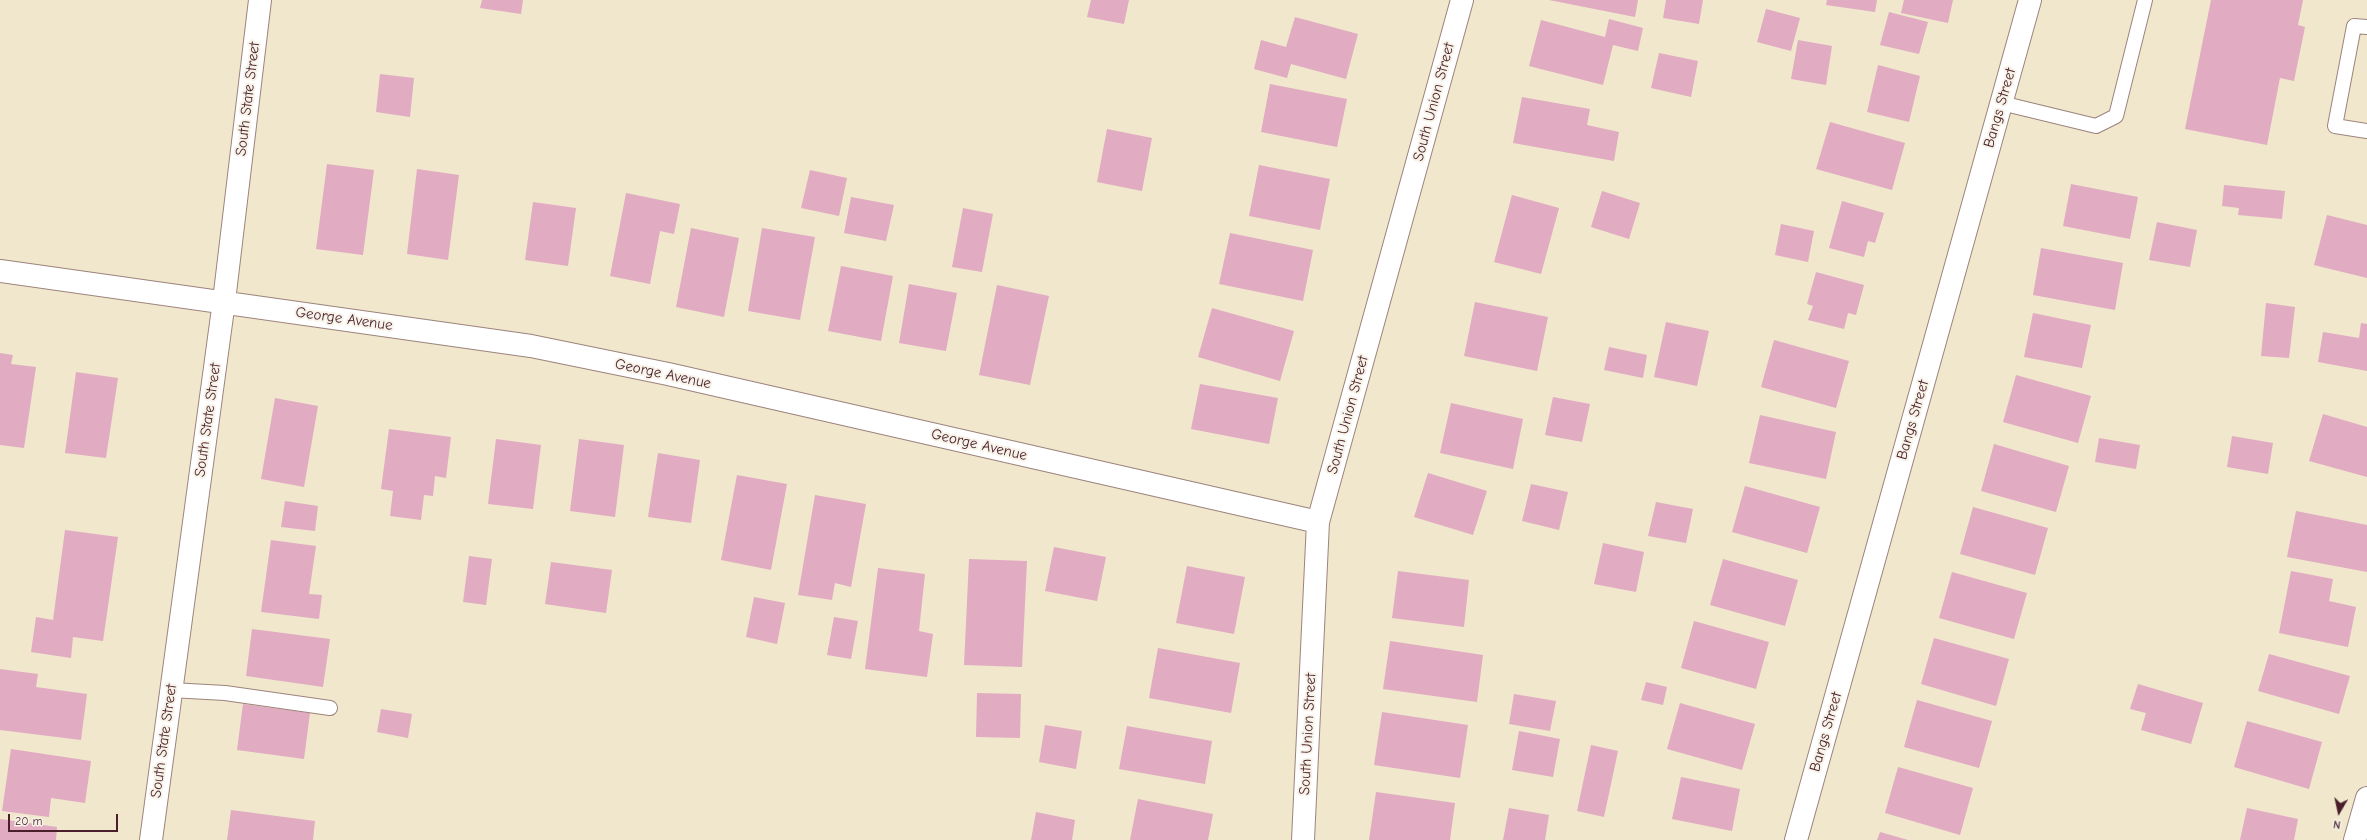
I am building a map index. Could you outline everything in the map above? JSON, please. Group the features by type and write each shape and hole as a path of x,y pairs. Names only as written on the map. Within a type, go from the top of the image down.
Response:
{"street":[{"name":"South State Street","path":"151,840 224,301 260,0"},
{"name":"South Union Street","path":"1302,840 1318,522 1462,0"},
{"name":"Bangs Street","path":"1796,840 2030,0"},
{"name":"George Avenue","path":"0,271 224,301 547,349 668,374 1318,522"},
{"path":"2355,840 2367,798"}],"lane":[{"path":"2001,103 2096,126 2116,116 2145,0"},
{"path":"2367,27 2354,26 2335,126 2367,131"},
{"path":"171,690 225,693 330,708"}],"building":[{"path":"482,0 523,0 521,14 480,8"},
{"path":"1091,0 1129,0 1124,24 1087,17"},
{"path":"1549,0 1638,0 1635,17"},
{"path":"1666,0 1703,0 1699,24 1663,18"},
{"path":"1827,0 1877,0 1875,12 1826,5"},
{"path":"1904,0 1953,0 1948,23 1901,13"},
{"path":"2211,0 2303,0 2298,25 2305,27 2294,81 2280,78 2267,145 2185,129"},
{"path":"1766,9 1800,18 1791,51 1757,42"},
{"path":"1889,12 1928,22 1919,54 1880,45"},
{"path":"1295,17 1358,34 1346,79 1291,64 1287,78 1254,69 1261,40 1286,47"},
{"path":"1609,19 1643,28 1638,51 1613,45 1603,85 1529,66 1541,20 1605,37"},
{"path":"1798,40 1832,46 1826,85 1791,79"},
{"path":"1659,53 1698,61 1691,97 1651,88"},
{"path":"1878,65 1920,76 1909,122 1867,112"},
{"path":"380,74 414,78 410,117 376,112"},
{"path":"1270,84 1347,99 1337,147 1261,132"},
{"path":"1522,97 1590,109 1587,125 1619,132 1614,161 1513,143"},
{"path":"1830,122 1905,143 1892,190 1816,169"},
{"path":"1107,129 1152,138 1142,191 1097,182"},
{"path":"327,164 374,170 363,255 316,249"},
{"path":"1259,165 1330,179 1320,230 1249,216"},
{"path":"417,169 459,175 448,260 407,254"},
{"path":"810,170 847,178 839,216 801,208"},
{"path":"2071,184 2138,197 2130,239 2063,226"},
{"path":"2224,185 2285,191 2282,219 2238,215 2239,208 2222,206"},
{"path":"1602,191 1640,203 1629,239 1591,227"},
{"path":"626,193 680,204 674,234 660,231 650,284 610,276"},
{"path":"1512,195 1559,208 1541,274 1494,262"},
{"path":"851,197 894,205 886,241 844,233"},
{"path":"1842,201 1884,213 1875,243 1868,241 1864,257 1829,248"},
{"path":"533,202 576,208 568,266 525,260"},
{"path":"963,208 993,214 982,272 952,267"},
{"path":"2327,215 2367,225 2367,278 2314,265"},
{"path":"2157,222 2197,230 2190,267 2149,260"},
{"path":"1781,224 1814,231 1808,262 1775,255"},
{"path":"691,228 739,238 724,317 676,307"},
{"path":"762,228 815,237 800,320 748,311"},
{"path":"1230,233 1313,250 1303,301 1219,284"},
{"path":"2041,248 2123,263 2115,310 2033,295"},
{"path":"841,266 893,276 881,341 828,331"},
{"path":"1816,272 1864,285 1856,315 1848,313 1844,329 1808,320 1813,306 1807,304"},
{"path":"909,284 957,293 946,351 899,343"},
{"path":"997,285 1049,296 1030,385 979,375"},
{"path":"1475,302 1548,317 1537,371 1464,356"},
{"path":"2266,303 2295,307 2289,358 2261,356"},
{"path":"1212,308 1294,331 1280,381 1198,357"},
{"path":"2033,313 2091,325 2082,368 2024,357"},
{"path":"1666,322 1709,331 1697,386 1654,377"},
{"path":"2361,323 2367,324 2367,371 2318,362 2323,332 2359,338"},
{"path":"1774,340 1849,361 1836,408 1761,387"},
{"path":"1609,347 1647,355 1643,378 1604,370"},
{"path":"0,353 13,355 11,364 36,367 24,448 0,445"},
{"path":"76,372 118,378 106,458 65,453"},
{"path":"2016,375 2091,396 2078,443 2003,422"},
{"path":"1200,384 1278,398 1269,444 1191,429"},
{"path":"1553,397 1590,404 1582,442 1545,435"},
{"path":"275,398 318,406 304,487 261,479"},
{"path":"1451,403 1523,419 1513,469 1440,453"},
{"path":"2323,414 2367,427 2367,477 2309,461"},
{"path":"1760,415 1836,432 1826,479 1749,463"},
{"path":"389,429 451,437 446,478 435,476 433,496 424,495 421,520 390,516 393,491 381,489"},
{"path":"2232,436 2273,443 2268,474 2227,467"},
{"path":"2099,438 2140,445 2136,469 2095,462"},
{"path":"496,439 541,445 533,509 488,504"},
{"path":"579,439 624,445 615,517 570,511"},
{"path":"1994,444 2069,466 2056,512 1981,491"},
{"path":"658,453 700,460 691,523 648,517"},
{"path":"1428,473 1487,491 1473,535 1414,517"},
{"path":"737,475 787,484 771,570 721,560"},
{"path":"1531,484 1568,492 1559,530 1522,521"},
{"path":"1745,486 1820,507 1807,553 1732,532"},
{"path":"815,495 866,504 851,587 835,583 832,600 798,595"},
{"path":"285,501 318,506 315,531 281,527"},
{"path":"1656,502 1693,509 1686,543 1648,536"},
{"path":"1973,507 2048,528 2035,575 1960,554"},
{"path":"2296,511 2367,525 2367,572 2287,557"},
{"path":"65,530 118,537 103,641 73,637 71,658 31,652 36,617 53,620"},
{"path":"271,540 316,546 309,594 322,595 319,619 261,612"},
{"path":"1603,543 1644,552 1636,592 1594,584"},
{"path":"1054,547 1106,557 1097,601 1045,591"},
{"path":"469,556 492,559 486,605 463,602"},
{"path":"969,559 1027,561 1022,667 964,665"},
{"path":"1723,559 1798,580 1785,626 1710,605"},
{"path":"551,562 612,570 606,613 545,604"},
{"path":"1187,566 1245,577 1234,634 1176,623"},
{"path":"878,568 925,574 919,631 933,634 927,677 865,669"},
{"path":"1398,571 1469,580 1464,627 1392,618"},
{"path":"2291,571 2333,579 2329,601 2356,607 2348,647 2279,633"},
{"path":"1952,572 2027,593 2014,639 1939,618"},
{"path":"754,597 785,603 777,644 746,637"},
{"path":"834,617 858,621 851,659 827,655"},
{"path":"1694,621 1769,642 1756,689 1681,668"},
{"path":"252,629 330,639 323,687 246,676"},
{"path":"1934,638 2009,659 1996,706 1921,684"},
{"path":"1390,641 1483,655 1477,702 1383,689"},
{"path":"1158,648 1240,663 1231,713 1149,698"},
{"path":"2269,654 2350,676 2339,714 2258,691"},
{"path":"0,669 38,674 36,687 87,694 81,740 0,730"},
{"path":"1646,682 1667,687 1663,705 1641,700"},
{"path":"2138,684 2203,703 2191,744 2141,730 2146,713 2130,709"},
{"path":"977,693 1021,694 1020,738 976,737"},
{"path":"1514,694 1556,701 1550,731 1509,724"},
{"path":"1917,700 1992,721 1979,768 1904,747"},
{"path":"1680,703 1755,724 1742,770 1667,749"},
{"path":"243,704 310,713 304,759 237,750"},
{"path":"381,709 412,714 408,738 377,732"},
{"path":"1382,712 1468,725 1460,778 1374,765"},
{"path":"2247,721 2322,742 2309,789 2234,767"},
{"path":"1045,725 1082,731 1076,769 1039,762"},
{"path":"1127,726 1212,741 1205,784 1119,769"},
{"path":"1519,731 1560,739 1553,777 1512,770"},
{"path":"1591,745 1618,751 1604,817 1577,811"},
{"path":"11,749 91,761 85,803 51,798 49,817 2,811"},
{"path":"1898,767 1973,788 1960,835 1885,813"},
{"path":"1681,777 1740,789 1732,831 1672,819"},
{"path":"1376,792 1455,803 1450,840 1369,840"},
{"path":"1138,799 1213,814 1208,840 1130,840"},
{"path":"1509,808 1549,815 1545,840 1503,840"},
{"path":"2247,808 2298,819 2294,840 2240,840"},
{"path":"231,810 315,821 313,840 227,840"},
{"path":"1036,812 1075,820 1072,840 1031,840"},
{"path":"0,819 57,827 56,840 0,840"},
{"path":"1880,832 1908,840 1877,840"}]}
